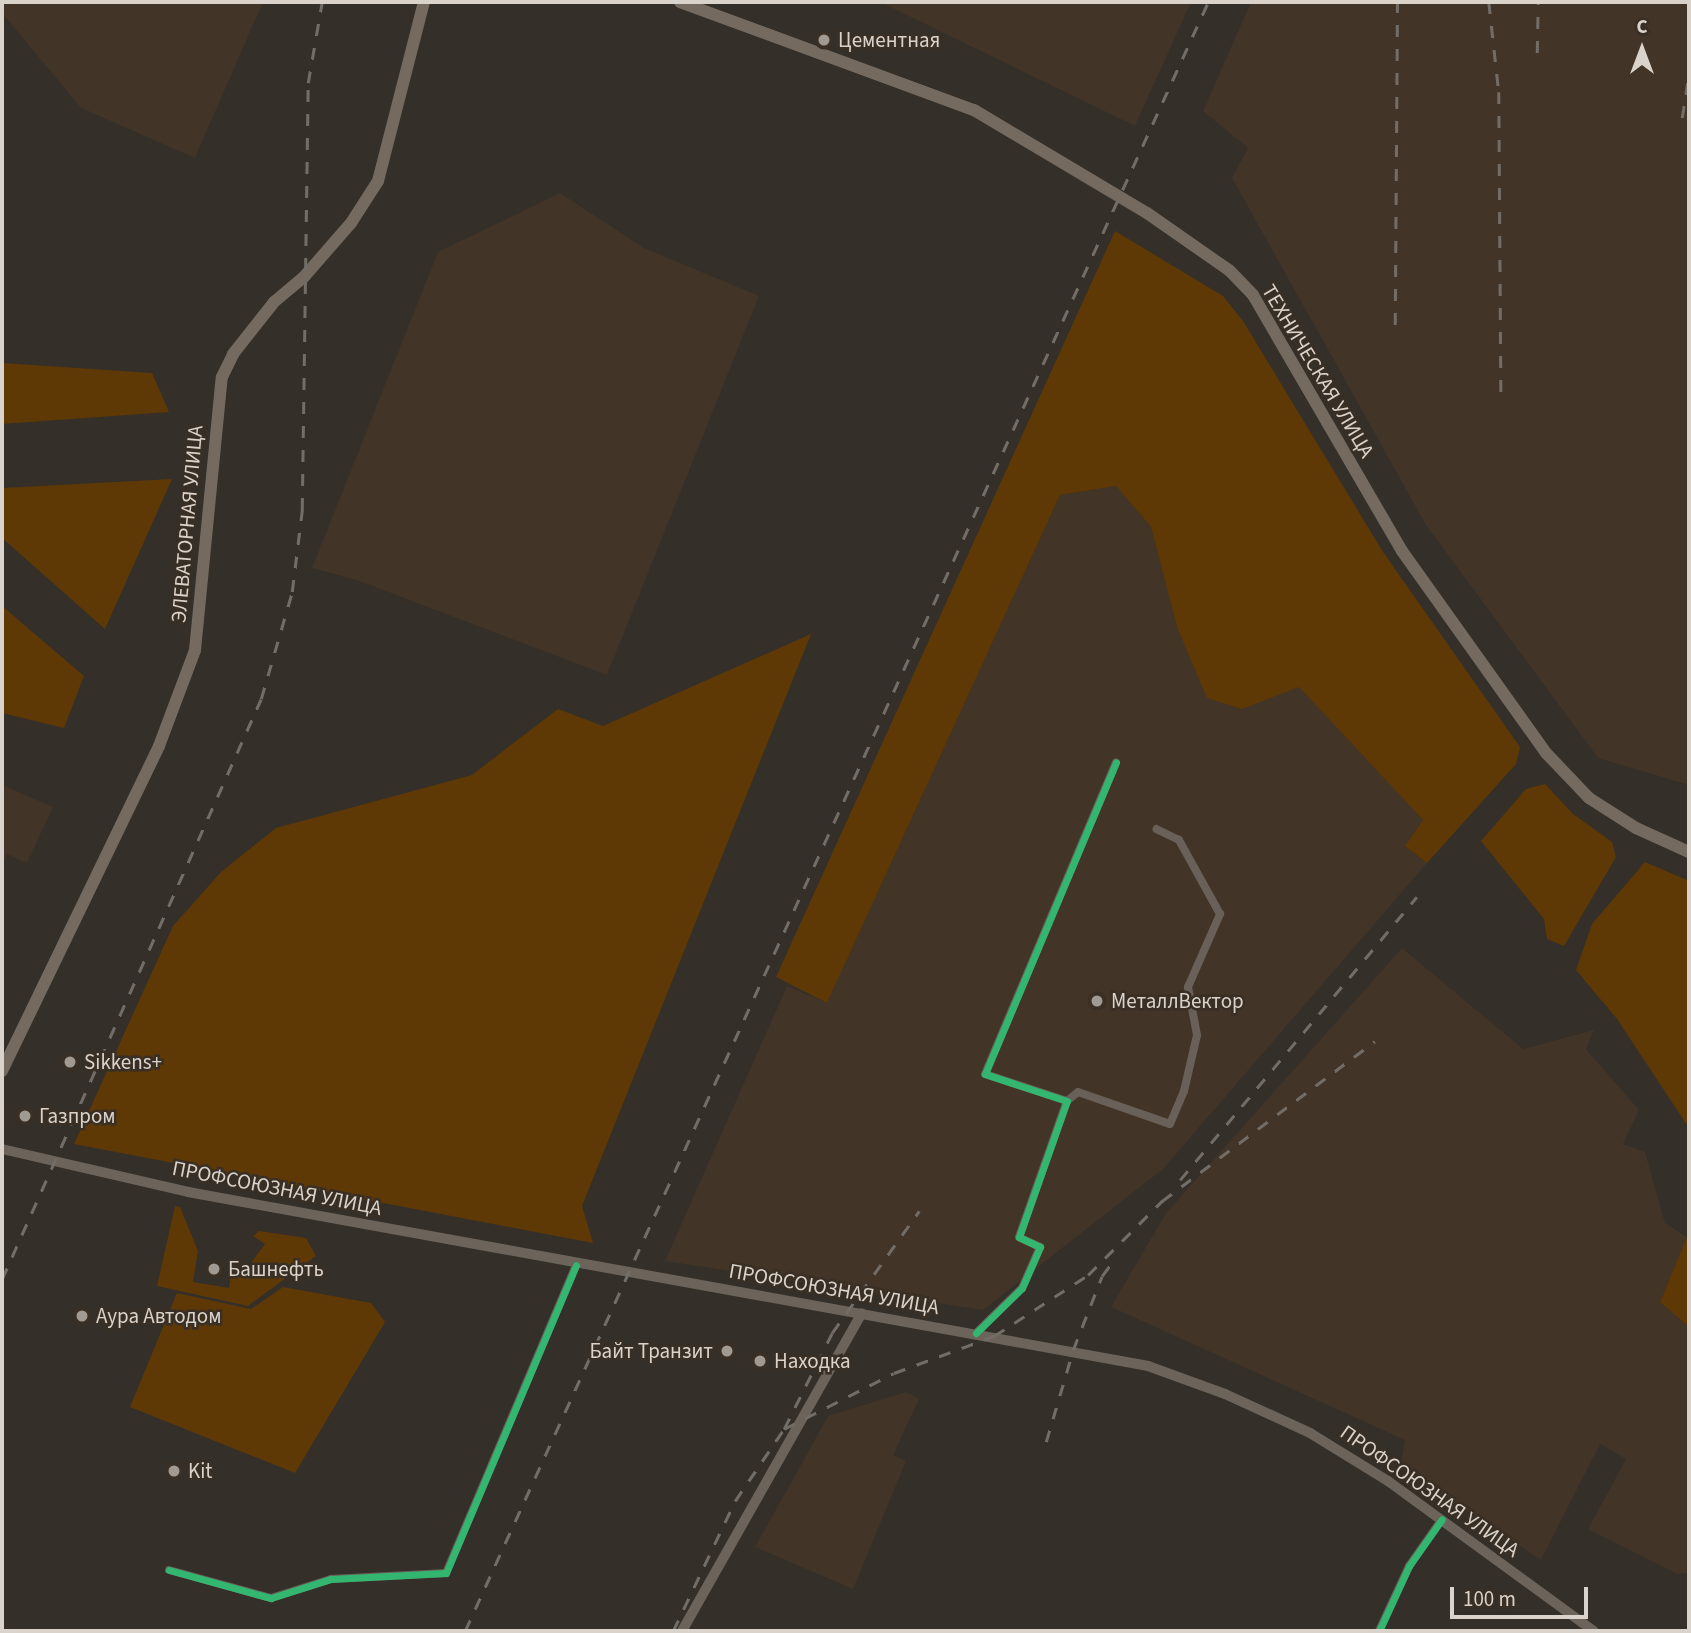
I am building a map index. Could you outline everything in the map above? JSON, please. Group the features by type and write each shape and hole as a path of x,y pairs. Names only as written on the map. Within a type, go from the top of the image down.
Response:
{"main road":[{"name":"ЭЛЕВАТОРНАЯ УЛИЦА","path":"2,1071 159,746 195,650 222,377 233,354 274,302 303,278 351,223 378,181 424,2"},
{"name":"ТЕХНИЧЕСКАЯ УЛИЦА","path":"680,2 941,94 1099,183 1204,250 1253,295 1402,551 1560,771 1589,798 1636,828 1689,852"},
{"name":"ПРОФСОЮЗНАЯ УЛИЦА","path":"2,1149 188,1192 576,1265 976,1333 1148,1366 1225,1394 1310,1433 1442,1519 1594,1631"},
{"path":"682,1631 862,1313"}],"street":[{"path":"1067,1101 985,1074 1116,762"},
{"path":"976,1333 1022,1288 1040,1247 1019,1237 1067,1101 1078,1092 1170,1124 1184,1091 1197,1035 1188,987 1220,914 1179,840 1156,829"},
{"path":"169,1570 271,1598 331,1579 446,1573 576,1265"},
{"path":"1379,1631 1409,1566 1442,1519"}],"shaded area":[{"path":"2,2 263,2 195,158 81,108 2,13"},
{"path":"880,2 1191,2 1135,126"},
{"path":"1251,2 1689,2 1689,785 1598,758 1426,525 1232,178 1248,148 1203,111"},
{"path":"560,193 644,248 759,296 607,675 357,580 312,568 438,252"},
{"path":"1115,231 1223,296 1243,321 1383,552 1520,747 1516,764 1427,863 1405,846 1423,820 1299,687 1242,709 1207,698 1177,627 1151,527 1116,486 1060,495 827,1003 776,977"},
{"path":"2,363 152,373 169,412 2,424"},
{"path":"172,479 105,629 2,538 2,488"},
{"path":"1116,486 1151,527 1177,627 1242,709 1299,686 1423,820 1405,846 1427,863 1163,1169 983,1310 665,1261 787,986 827,1003 1060,495"},
{"path":"2,606 84,676 64,728 2,713"},
{"path":"811,634 582,1206 593,1243 74,1144 173,926 221,872 276,828 472,775 558,709 603,726"},
{"path":"1545,784 1573,814 1612,842 1616,857 1564,946 1547,939 1544,919 1481,841 1526,789"},
{"path":"2,785 53,807 27,863 7,854 2,865"},
{"path":"1645,862 1689,881 1689,1128 1617,1019 1576,970 1592,924"},
{"path":"1402,948 1523,1049 1594,1030 1586,1049 1639,1110 1623,1144 1645,1152 1665,1223 1687,1237 1660,1302 1689,1327 1689,1573 1677,1574 1588,1529 1626,1459 1600,1444 1541,1560 1400,1467 1405,1440 1111,1307 1166,1213"},
{"path":"175,1206 180,1207 198,1251 193,1282 229,1288 232,1265 245,1271 265,1244 253,1236 259,1231 306,1238 316,1256 248,1306 157,1286"},
{"path":"1689,1232 1689,1327 1660,1302"},
{"path":"283,1287 371,1303 385,1322 295,1473 130,1407 177,1293 251,1309"},
{"path":"906,1392 919,1399 893,1455 906,1461 853,1589 755,1547 828,1416"}],"railway":[{"path":"2,1279 261,699 292,592 302,510 308,83 322,2"},
{"path":"465,1631 1208,2"},
{"path":"1395,325 1397,2"},
{"path":"1489,2 1499,92 1501,395"},
{"path":"1537,53 1538,2"},
{"path":"1682,118 1689,73"},
{"path":"1180,1180 1417,897"},
{"path":"673,1631 735,1501 784,1429 894,1373 994,1336 1088,1275 1162,1201 1375,1041"},
{"path":"784,1429 832,1333 919,1211"},
{"path":"1046,1442 1073,1350 1102,1276 1115,1259"}],"cycle path":[{"path":"976,1333 1022,1288 1040,1247 1019,1237 1067,1101 985,1074 1116,762"},
{"path":"169,1570 271,1598 331,1579 446,1573 576,1265"},
{"path":"1379,1631 1409,1566 1442,1519"}],"place":[{"name":"Цементная","path":"824,40"},
{"name":"МеталлВектор","path":"1097,1001"},
{"name":"Sikkens+","path":"70,1062"},
{"name":"Газпром","path":"25,1116"},
{"name":"Башнефть","path":"214,1269"},
{"name":"Аура Автодом","path":"82,1316"},
{"name":"Байт Транзит","path":"727,1351"},
{"name":"Находка","path":"760,1361"},
{"name":"Kit","path":"174,1471"}]}
